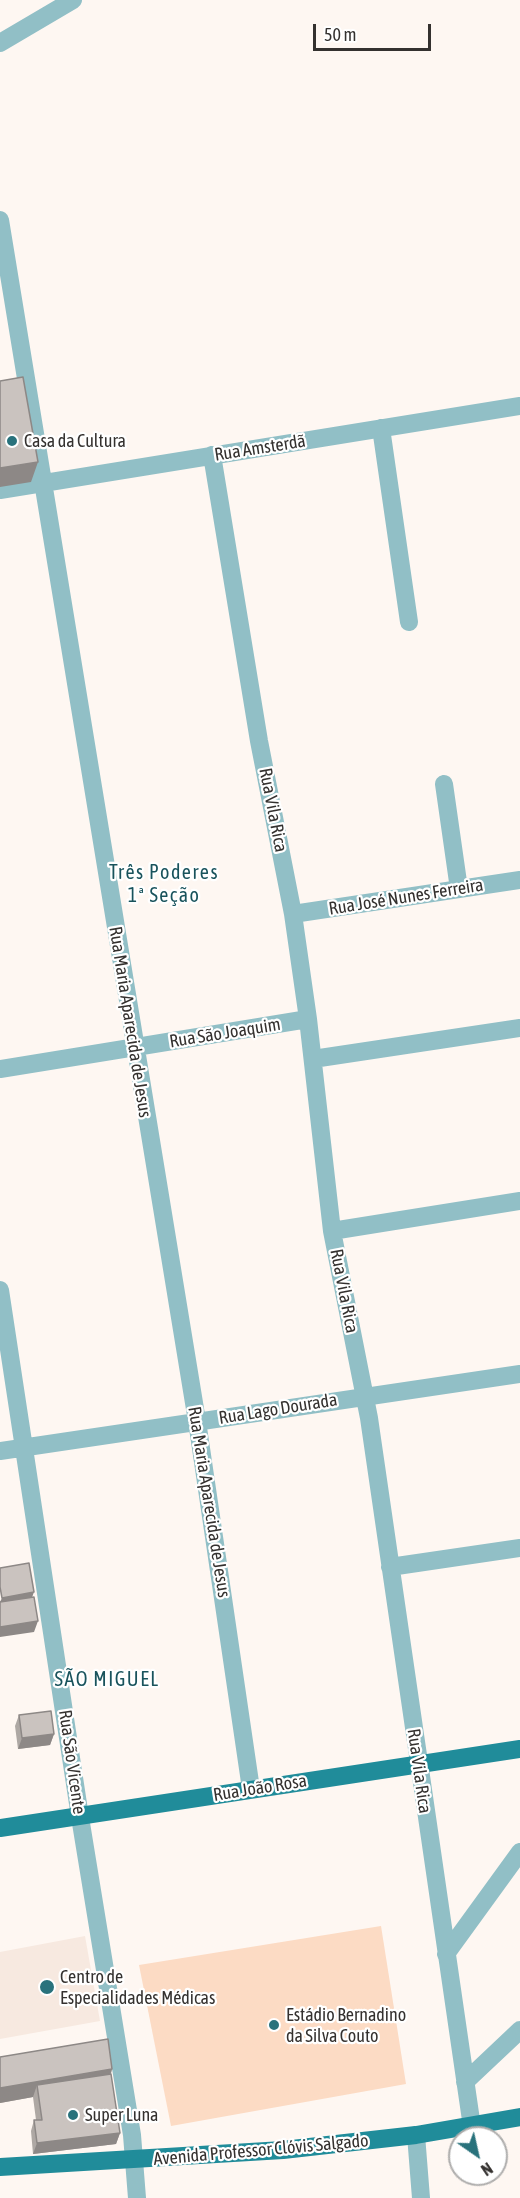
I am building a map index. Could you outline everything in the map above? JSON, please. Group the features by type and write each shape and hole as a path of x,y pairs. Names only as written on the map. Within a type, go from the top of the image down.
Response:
{"main road":[{"name":"Rua João Rosa","path":"0,1828 520,1749"},
{"name":"Avenida Professor Clóvis Salgado","path":"477,2126 520,2117"},
{"name":"Avenida Professor Clóvis Salgado","path":"0,2167 272,2151 448,2130"}],"street":[{"path":"0,43 74,0"},
{"name":"Rua Maria Aparecida de Jesus","path":"0,220 197,1421 251,1789"},
{"name":"Rua Amsterdã","path":"0,490 520,406"},
{"path":"381,428 409,622"},
{"name":"Rua Vila Rica","path":"212,455 259,741 293,914 313,1059 332,1231 365,1396 472,2126"},
{"path":"444,784 459,889"},
{"name":"Rua José Nunes Ferreira","path":"293,914 520,880"},
{"name":"Rua São Joaquim","path":"0,1069 308,1019"},
{"path":"313,1059 520,1028"},
{"path":"332,1231 520,1201"},
{"name":"Rua São Vicente","path":"0,1290 135,2160 137,2198"},
{"name":"Rua Lago Dourada","path":"0,1451 520,1374"},
{"path":"390,1567 520,1548"},
{"path":"446,1954 520,1852"},
{"path":"465,2082 520,2030"},
{"path":"416,2135 421,2198"}],"shaded area":[{"name":"Estádio Bernadino da Silva Couto","path":"381,1926 406,2084 171,2126 139,1965"},
{"name":"Centro de Especialidades Médicas","path":"85,1936 100,2021 0,2039 0,1952"}],"building":[{"path":"23,377 38,462 0,468 0,381"},
{"path":"29,1563 34,1592 2,1598 0,1568"},
{"path":"34,1597 38,1621 0,1627 0,1602"},
{"path":"51,1711 54,1734 22,1738 19,1715"},
{"path":"108,2039 112,2069 0,2088 0,2057"},
{"name":"Super Luna","path":"111,2074 120,2133 37,2143 34,2120 42,2120 37,2085"}],"place":[{"name":"Casa da Cultura","path":"12,441"},
{"name":"Centro de Especialidades Médicas","path":"47,1987"},
{"name":"Estádio Bernadino da Silva Couto","path":"274,2025"},
{"name":"Super Luna","path":"73,2115"}],"district":[{"name":"Três Poderes 1ª Seção","path":"164,884"},
{"name":"SÃO MIGUEL","path":"107,1680"}]}
